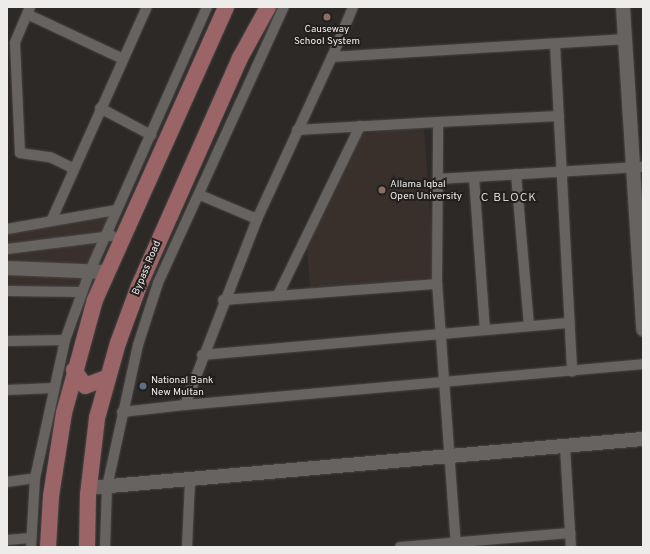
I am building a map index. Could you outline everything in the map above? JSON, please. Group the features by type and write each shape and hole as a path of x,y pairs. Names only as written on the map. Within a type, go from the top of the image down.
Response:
{"main road":[{"path":"48,547 51,496 67,400 74,370 95,300 107,272 115,236 226,7"},
{"name":"Bypass Road","path":"87,547 88,488 99,408 106,378 142,279 240,58 268,7"},
{"path":"74,370 85,386 106,378"},
{"path":"67,400 76,393 85,392 99,408"}],"street":[{"path":"52,219 122,58 147,7"},
{"path":"7,540 31,542 35,478 53,388 65,340 90,271 115,236 116,210 207,7"},
{"path":"105,547 106,487 122,412 158,283 200,195 284,7"},
{"path":"185,405 202,355 256,219 332,57 353,7"},
{"path":"623,7 624,39 638,168 643,329"},
{"path":"73,168 50,157 20,153 15,43 28,10 122,58"},
{"path":"332,57 624,39"},
{"path":"556,44 572,372"},
{"path":"100,108 150,135"},
{"path":"297,130 559,116"},
{"path":"438,122 439,179 437,284 451,459 455,544"},
{"path":"278,295 360,126"},
{"path":"439,179 516,174 563,174 638,168"},
{"path":"516,174 529,325"},
{"path":"474,177 485,330"},
{"path":"200,195 256,219"},
{"path":"7,229 52,219 116,210"},
{"path":"7,249 115,236"},
{"path":"7,268 107,272"},
{"path":"223,300 437,284"},
{"path":"7,291 82,292"},
{"path":"202,355 440,335 529,325 570,323"},
{"path":"7,341 65,340"},
{"path":"122,412 185,405 572,372 643,364"},
{"path":"7,390 53,388"},
{"path":"88,488 451,459 643,439"},
{"path":"565,447 571,547"},
{"path":"7,482 35,478"},
{"path":"187,547 190,481"},
{"path":"400,547 455,544 570,533"}],"shaded area":[{"name":"Allama Iqbal Open University","path":"424,128 435,277 310,290 307,246 362,133"},
{"path":"112,213 83,286 7,288 7,234"}],"place":[{"name":"Causeway School System","path":"327,17"},
{"name":"Allama Iqbal Open University","path":"382,190"},
{"name":"National Bank New Multan","path":"143,386"}],"district":[{"name":"C BLOCK","path":"509,199"}]}
